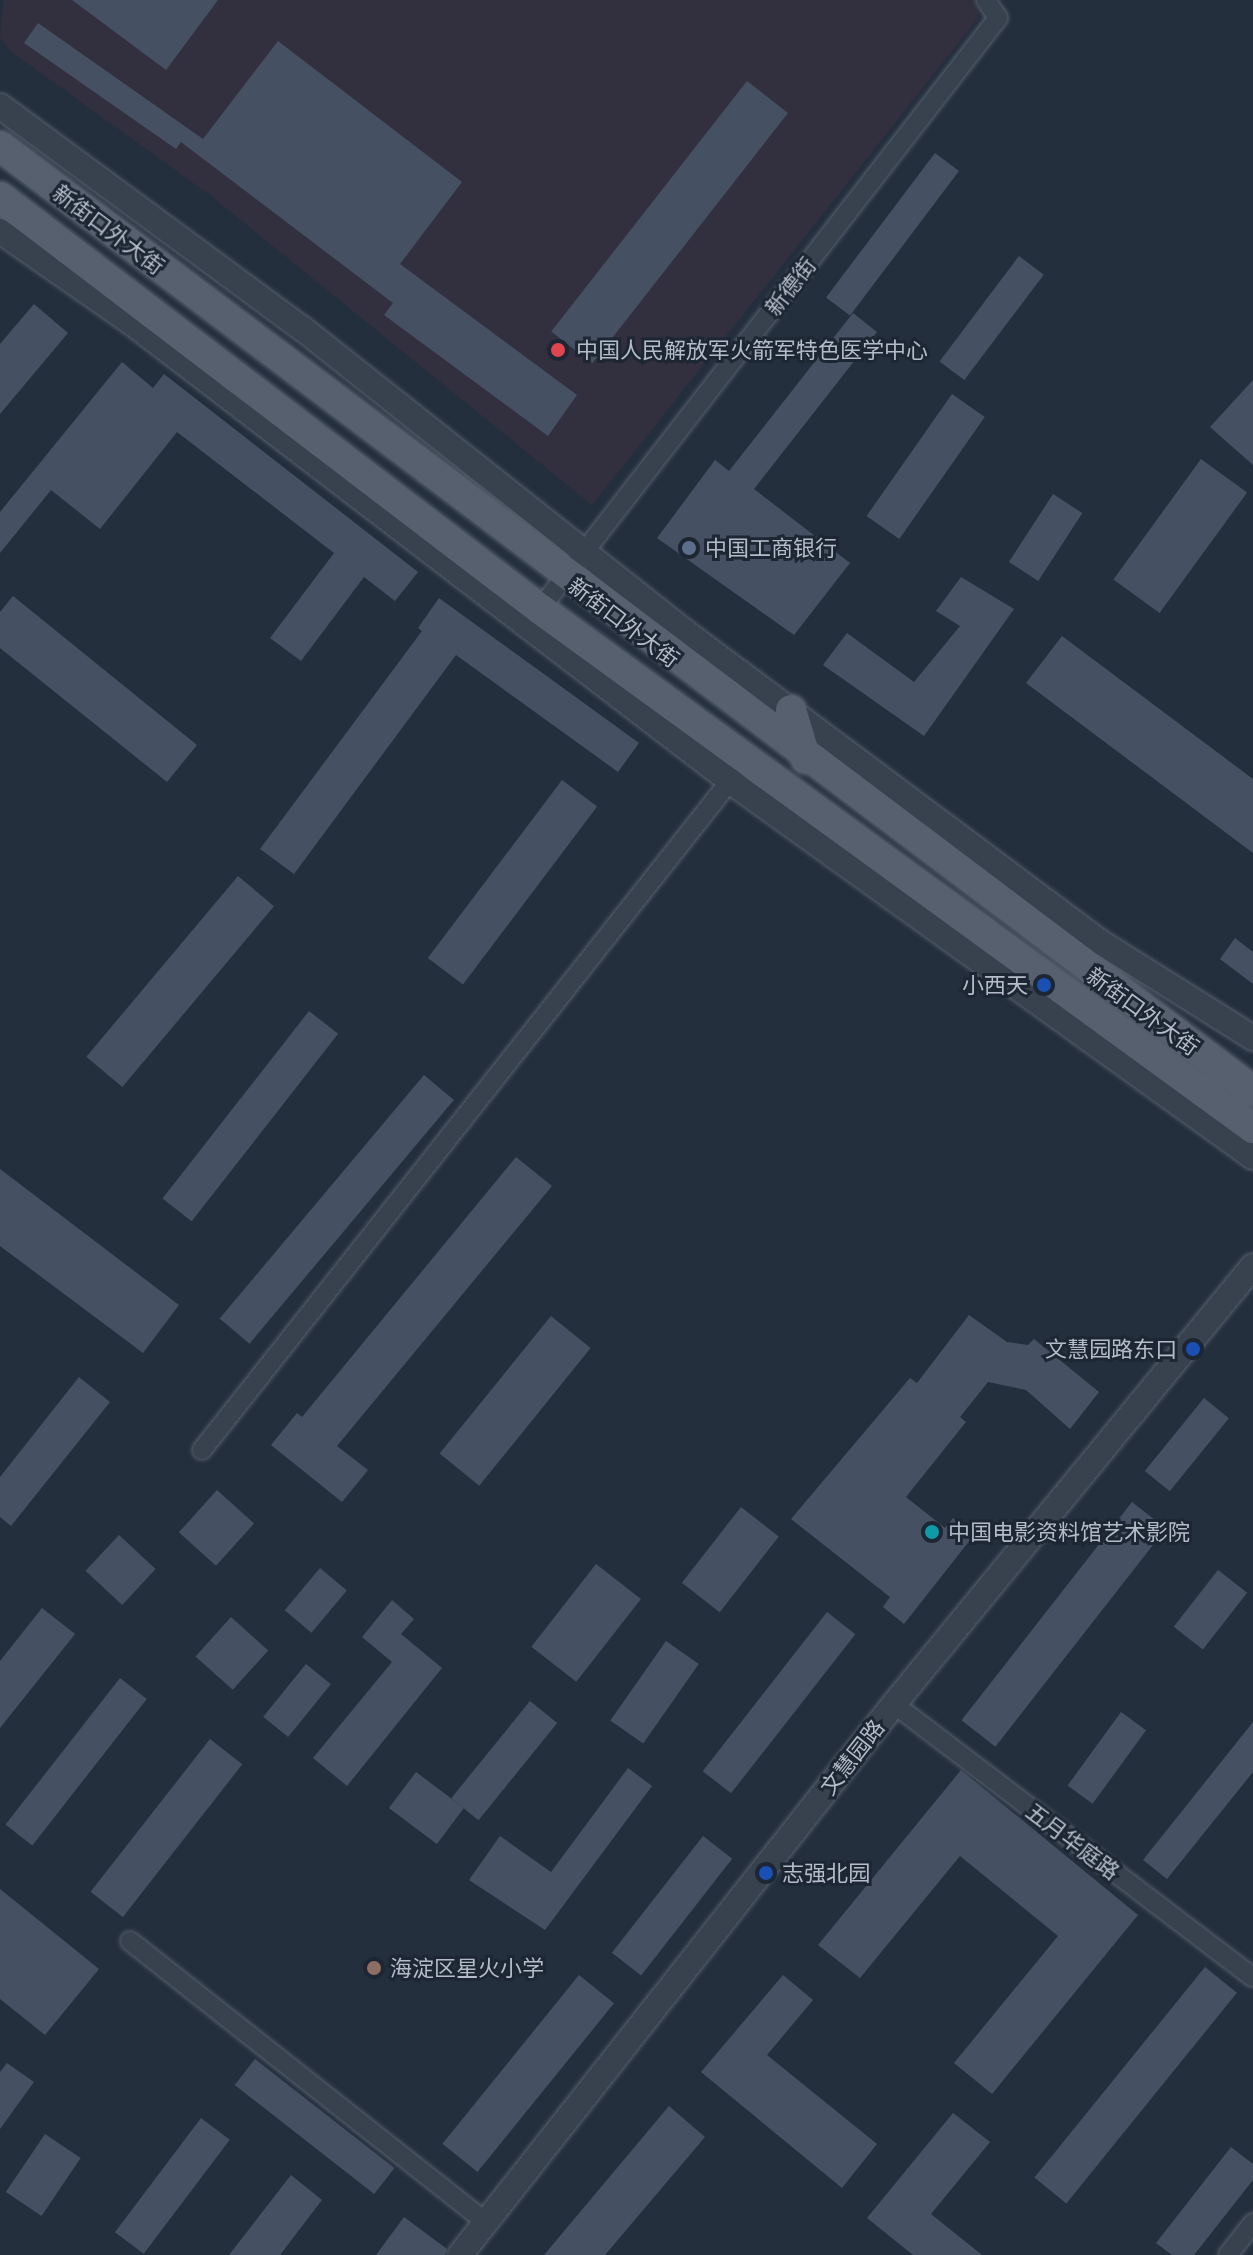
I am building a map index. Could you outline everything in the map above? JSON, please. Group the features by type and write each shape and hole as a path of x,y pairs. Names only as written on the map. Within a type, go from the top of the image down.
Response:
{"main road":[{"name":"新街口外大街","path":"0,146 564,577 1253,1091"},
{"name":"新街口外大街","path":"0,197 540,609 738,771 1253,1128"},
{"path":"791,710 806,759"}],"street":[{"name":"新德街","path":"540,609 998,18 986,0"},
{"name":"新街口外大街","path":"0,106 303,329 584,552 1100,942 1253,1038"},
{"name":"新街口外大街","path":"0,231 136,326 1253,1157"},
{"path":"202,1450 738,771"},
{"name":"文慧园路","path":"460,2255 894,1704 1253,1266"},
{"name":"五月华庭路","path":"894,1704 1253,1977"},
{"path":"130,1941 486,2222"},
{"path":"1228,2255 1253,2223"}],"shaded area":[{"name":"中国人民解放军火箭军特色医学中心","path":"4,0 974,0 979,17 592,505 210,195 9,50 0,37"}],"building":[{"path":"72,0 218,0 166,70"},
{"path":"38,23 203,139 278,41 462,182 400,264 577,395 548,436 384,315 393,303 181,142 176,149 24,43"},
{"path":"747,81 788,113 592,364 551,332"},
{"path":"935,153 959,171 850,316 826,298"},
{"path":"1019,256 1044,275 964,380 940,361"},
{"path":"34,304 68,333 0,414 0,344"},
{"path":"853,313 877,332 754,489 850,563 794,635 657,538 715,460 729,471"},
{"path":"122,362 153,388 164,374 418,572 395,601 364,577 301,661 270,638 334,553 177,432 100,529 51,490 0,553 0,512"},
{"path":"1253,380 1253,465 1210,427"},
{"path":"952,394 985,417 899,539 867,516"},
{"path":"1201,459 1247,493 1160,613 1113,580"},
{"path":"1053,494 1082,513 1038,581 1009,562"},
{"path":"961,577 1014,609 924,736 823,665 847,633 914,682 960,626 936,611"},
{"path":"13,596 197,745 167,782 0,648 0,612"},
{"path":"439,598 639,743 618,772 456,655 294,874 260,849 422,631 418,628"},
{"path":"1062,636 1253,779 1253,853 1026,683"},
{"path":"562,780 597,806 463,985 428,958"},
{"path":"238,876 274,906 122,1087 86,1057"},
{"path":"1235,938 1253,952 1253,984 1220,959"},
{"path":"309,1011 338,1034 192,1221 162,1199"},
{"path":"424,1075 454,1100 249,1344 220,1319"},
{"path":"516,1157 552,1186 337,1446 368,1470 342,1502 271,1445 297,1413 302,1417"},
{"path":"0,1169 179,1305 143,1353 0,1246"},
{"path":"969,1315 1007,1342 1028,1345 1034,1339 1099,1392 1070,1429 1026,1390 988,1382 960,1417 966,1422 906,1497 945,1528 953,1518 974,1535 904,1624 883,1607 890,1597 791,1519 910,1378 917,1383"},
{"path":"551,1316 591,1348 479,1486 440,1454"},
{"path":"79,1377 110,1402 11,1526 0,1517 0,1477"},
{"path":"1204,1398 1229,1418 1170,1491 1145,1471"},
{"path":"217,1490 254,1523 216,1566 179,1532"},
{"path":"1132,1502 1166,1528 995,1747 961,1720"},
{"path":"741,1507 779,1537 720,1612 682,1583"},
{"path":"119,1535 156,1569 122,1605 86,1571"},
{"path":"596,1564 641,1599 576,1682 531,1647"},
{"path":"320,1568 347,1590 311,1633 285,1610"},
{"path":"1218,1570 1247,1593 1203,1650 1174,1627"},
{"path":"392,1600 414,1619 401,1634 442,1668 347,1786 313,1758 392,1662 362,1637"},
{"path":"42,1608 75,1634 0,1728 0,1661"},
{"path":"827,1612 855,1634 731,1793 703,1771"},
{"path":"231,1617 268,1650 233,1690 196,1656"},
{"path":"666,1641 699,1664 643,1743 610,1720"},
{"path":"306,1664 331,1684 288,1737 263,1717"},
{"path":"120,1678 147,1699 32,1846 5,1825"},
{"path":"530,1701 557,1723 479,1820 451,1798"},
{"path":"1121,1712 1146,1730 1093,1804 1068,1786"},
{"path":"1253,1722 1253,1772 1167,1879 1143,1860"},
{"path":"210,1739 242,1764 123,1917 91,1892"},
{"path":"628,1768 652,1786 545,1930 469,1880 500,1836 551,1872"},
{"path":"961,1770 1138,1915 992,2094 954,2063 1058,1936 960,1856 860,1978 818,1945"},
{"path":"416,1772 464,1808 437,1844 389,1808"},
{"path":"703,1836 732,1859 641,1975 612,1953"},
{"path":"0,1889 99,1969 45,2035 0,1999"},
{"path":"1205,1967 1237,1993 1066,2203 1034,2178"},
{"path":"579,1975 614,2003 477,2172 442,2144"},
{"path":"783,1975 813,2000 767,2055 877,2144 842,2188 701,2072"},
{"path":"255,2059 394,2168 374,2194 235,2085"},
{"path":"7,2063 34,2082 0,2129 0,2072"},
{"path":"669,2106 705,2137 605,2255 544,2255"},
{"path":"953,2113 990,2142 931,2214 982,2255 913,2255 867,2218"},
{"path":"201,2118 230,2140 144,2254 115,2232"},
{"path":"45,2134 81,2158 42,2216 6,2192"},
{"path":"1231,2147 1253,2164 1253,2180 1194,2255 1172,2255 1156,2243"},
{"path":"291,2175 322,2200 280,2255 229,2255"},
{"path":"404,2217 447,2249 445,2255 376,2255"}],"place":[{"name":"中国人民解放军火箭军特色医学中心","path":"558,350"},
{"name":"中国工商银行","path":"689,548"},
{"name":"小西天","path":"1044,985"},
{"name":"文慧园路东口","path":"1193,1349"},
{"name":"中国电影资料馆艺术影院","path":"932,1532"},
{"name":"志强北园","path":"766,1873"},
{"name":"海淀区星火小学","path":"374,1968"}]}
